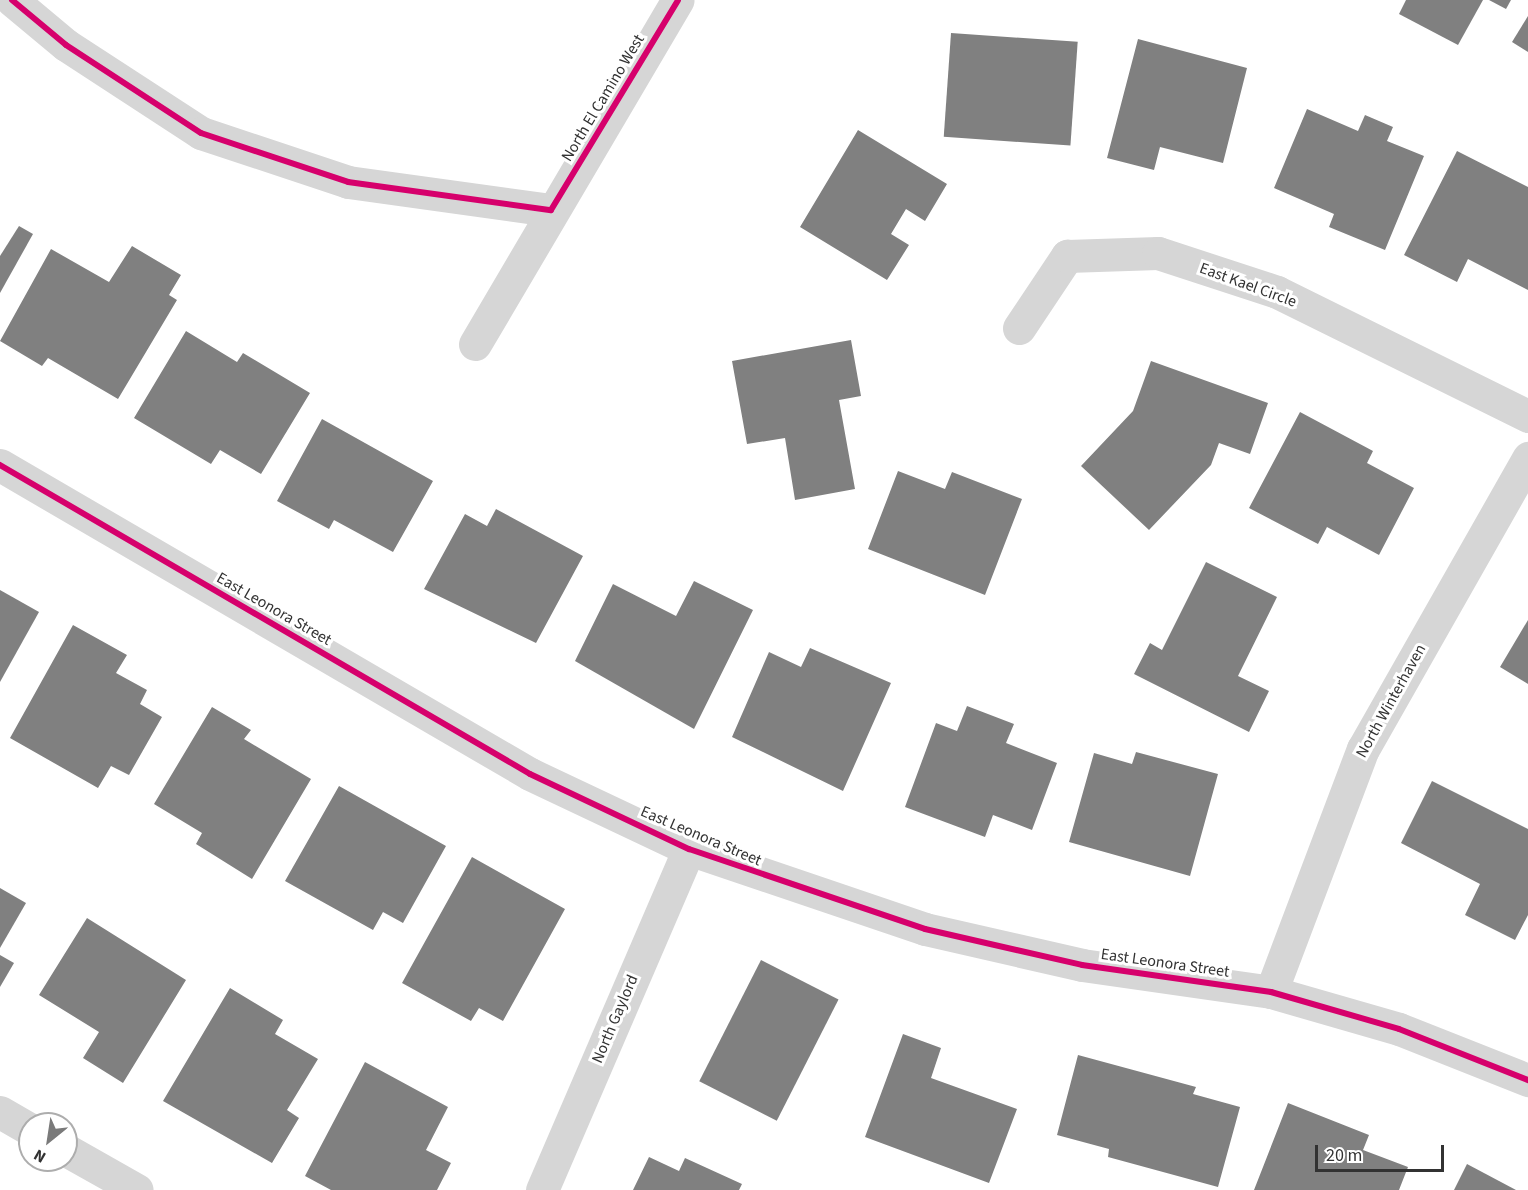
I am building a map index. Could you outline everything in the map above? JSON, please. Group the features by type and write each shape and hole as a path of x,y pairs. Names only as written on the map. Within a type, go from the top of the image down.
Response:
{"street":[{"path":"12,0 66,45 201,134 348,182 551,210"},
{"name":"North El Camino West","path":"475,344 551,210 678,0"},
{"name":"East Kael Circle","path":"1018,328 1067,256 1158,253 1277,292 1528,416"},
{"name":"North Winterhaven","path":"1271,992 1363,749 1528,458"},
{"name":"East Leonora Street","path":"0,465 530,774 689,849 925,929 1082,965 1271,992 1399,1029 1528,1080"},
{"name":"North Gaylord","path":"542,1190 689,849"},
{"path":"0,1112 18,1122"},
{"path":"78,1157 137,1190"}],"building":[{"path":"1406,0 1483,0 1458,45 1399,14"},
{"path":"1489,0 1511,0 1506,9"},
{"path":"1528,16 1528,52 1512,42"},
{"path":"951,33 1078,42 1070,146 944,137"},
{"path":"1138,39 1247,68 1223,163 1160,147 1154,170 1107,158"},
{"path":"1307,109 1358,131 1365,115 1393,127 1387,141 1424,156 1385,250 1329,227 1334,214 1274,188"},
{"path":"858,130 947,184 925,221 906,209 891,234 909,245 887,280 800,227"},
{"path":"1457,151 1528,187 1528,290 1468,259 1457,282 1404,255"},
{"path":"19,226 33,234 0,293 0,256"},
{"path":"132,246 181,275 169,295 177,300 118,399 48,358 42,366 0,341 51,249 109,282"},
{"path":"186,331 237,362 243,353 310,393 261,474 220,450 211,464 134,418"},
{"path":"851,340 861,396 839,400 855,489 795,500 785,438 747,444 732,361"},
{"path":"1151,361 1268,403 1250,454 1219,443 1211,465 1149,530 1081,466 1133,411"},
{"path":"1300,412 1373,451 1367,463 1414,488 1379,555 1327,527 1318,544 1249,508"},
{"path":"322,419 433,481 393,552 334,520 329,529 277,501"},
{"path":"898,471 945,489 952,472 1022,499 985,595 868,549"},
{"path":"496,509 583,556 536,643 424,589 465,514 487,526"},
{"path":"1206,562 1277,597 1238,676 1269,691 1249,732 1134,674 1150,643 1162,650"},
{"path":"694,581 753,610 694,729 575,661 613,584 676,616"},
{"path":"0,590 39,612 0,682"},
{"path":"1528,620 1528,684 1500,667"},
{"path":"73,625 127,655 116,673 147,690 140,704 162,717 129,775 111,766 98,788 10,738"},
{"path":"810,648 891,683 843,791 732,737 769,652 801,667"},
{"path":"967,706 1014,724 1006,743 1057,763 1032,830 993,815 985,837 905,807 936,723 957,731"},
{"path":"212,707 251,730 244,739 311,779 252,879 196,844 202,833 154,804"},
{"path":"1136,752 1218,774 1190,876 1069,842 1094,753 1132,764"},
{"path":"1432,781 1528,829 1528,915 1515,940 1465,915 1480,884 1401,843"},
{"path":"339,786 446,846 403,923 383,912 373,930 285,881"},
{"path":"472,857 565,909 503,1021 479,1008 471,1021 402,983"},
{"path":"0,888 26,903 0,948"},
{"path":"87,918 186,980 123,1083 83,1058 99,1032 39,995"},
{"path":"0,955 14,963 0,987"},
{"path":"761,960 839,999 777,1121 699,1081"},
{"path":"230,988 283,1020 275,1034 318,1059 287,1110 299,1118 272,1163 163,1101"},
{"path":"903,1034 941,1048 931,1078 1017,1109 989,1183 865,1137"},
{"path":"1078,1055 1196,1087 1193,1094 1240,1107 1218,1187 1108,1157 1109,1149 1057,1135"},
{"path":"365,1062 448,1107 426,1150 451,1163 437,1190 331,1190 305,1176"},
{"path":"1288,1103 1369,1135 1363,1150 1408,1167 1399,1190 1254,1190"},
{"path":"649,1157 679,1171 685,1158 742,1184 739,1190 633,1190"},
{"path":"1467,1164 1516,1190 1454,1190"}],"cycle path":[{"path":"12,0 66,45 201,133 348,182 551,210 678,0"},
{"path":"0,465 530,774 689,849 925,929 1082,965 1271,992 1399,1029 1528,1080"}]}
